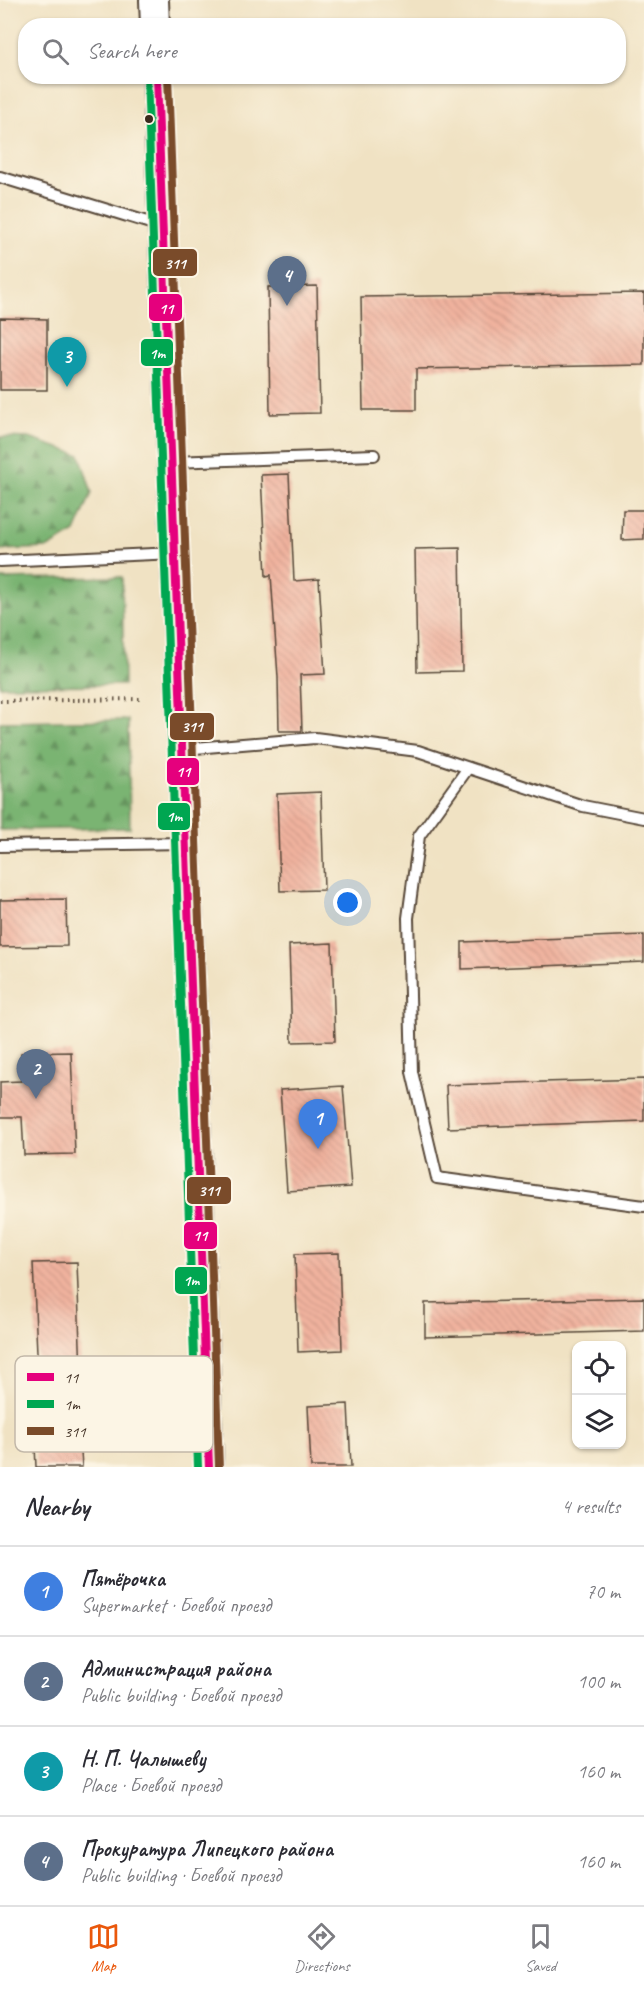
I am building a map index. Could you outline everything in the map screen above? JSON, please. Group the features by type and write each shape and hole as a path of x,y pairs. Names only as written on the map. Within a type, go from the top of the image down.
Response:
{"street":[{"path":"154,0 155,18"},
{"path":"157,84 205,1356"},
{"path":"208,1452 209,1467"}],"lane":[{"path":"0,177 163,227"},
{"path":"172,462 374,455"},
{"path":"0,561 175,553"},
{"path":"183,749 315,738 418,751 583,806 644,818"},
{"path":"468,768 419,836 408,918 412,1072 437,1178 644,1206"},
{"path":"0,846 186,843"}],"path":[{"path":"0,701 141,699"}],"green space":[{"path":"0,437 29,438 80,455 92,493 75,532 48,548 0,550"},
{"path":"122,577 124,685 0,686 0,579"},
{"path":"128,720 130,828 0,830 0,722"}],"building":[{"path":"317,286 320,413 270,414 268,287"},
{"path":"644,293 644,365 416,369 416,410 363,410 361,297"},
{"path":"0,318 47,319 47,390 0,390"},
{"path":"289,474 294,581 319,579 325,674 300,675 302,731 279,731 271,575 266,576 261,475"},
{"path":"623,510 644,510 644,539 622,540"},
{"path":"460,548 462,671 417,672 415,549"},
{"path":"321,792 324,890 280,891 277,794"},
{"path":"66,899 67,946 0,947 0,900"},
{"path":"644,935 644,962 462,969 462,942"},
{"path":"332,943 335,1041 292,1042 289,945"},
{"path":"71,1052 75,1154 24,1155 22,1117 0,1117 0,1082 21,1081 21,1053"},
{"path":"644,1079 644,1121 448,1128 446,1085"},
{"path":"343,1086 351,1187 287,1191 280,1090"},
{"path":"339,1253 342,1350 298,1352 295,1254"},
{"path":"77,1262 80,1356 37,1356 33,1263"},
{"path":"644,1298 644,1331 425,1337 425,1303"},
{"path":"348,1404 351,1467 311,1467 308,1406"},
{"path":"35,1452 81,1452 82,1467 36,1467"}],"transit line":[{"name":"1т","path":"147,84 194,1356"},
{"name":"11","path":"157,84 205,1356"},
{"name":"311","path":"168,84 219,1467"},
{"name":"1т","path":"197,1452 198,1467"},
{"name":"11","path":"208,1452 209,1467"}],"place":[{"name":"Прокуратура Липецкого района","path":"287,306"},
{"name":"Н. П. Чалышеву","path":"67,387"},
{"name":"Администрация района","path":"36,1099"},
{"name":"Пятёрочка","path":"318,1149"}]}
